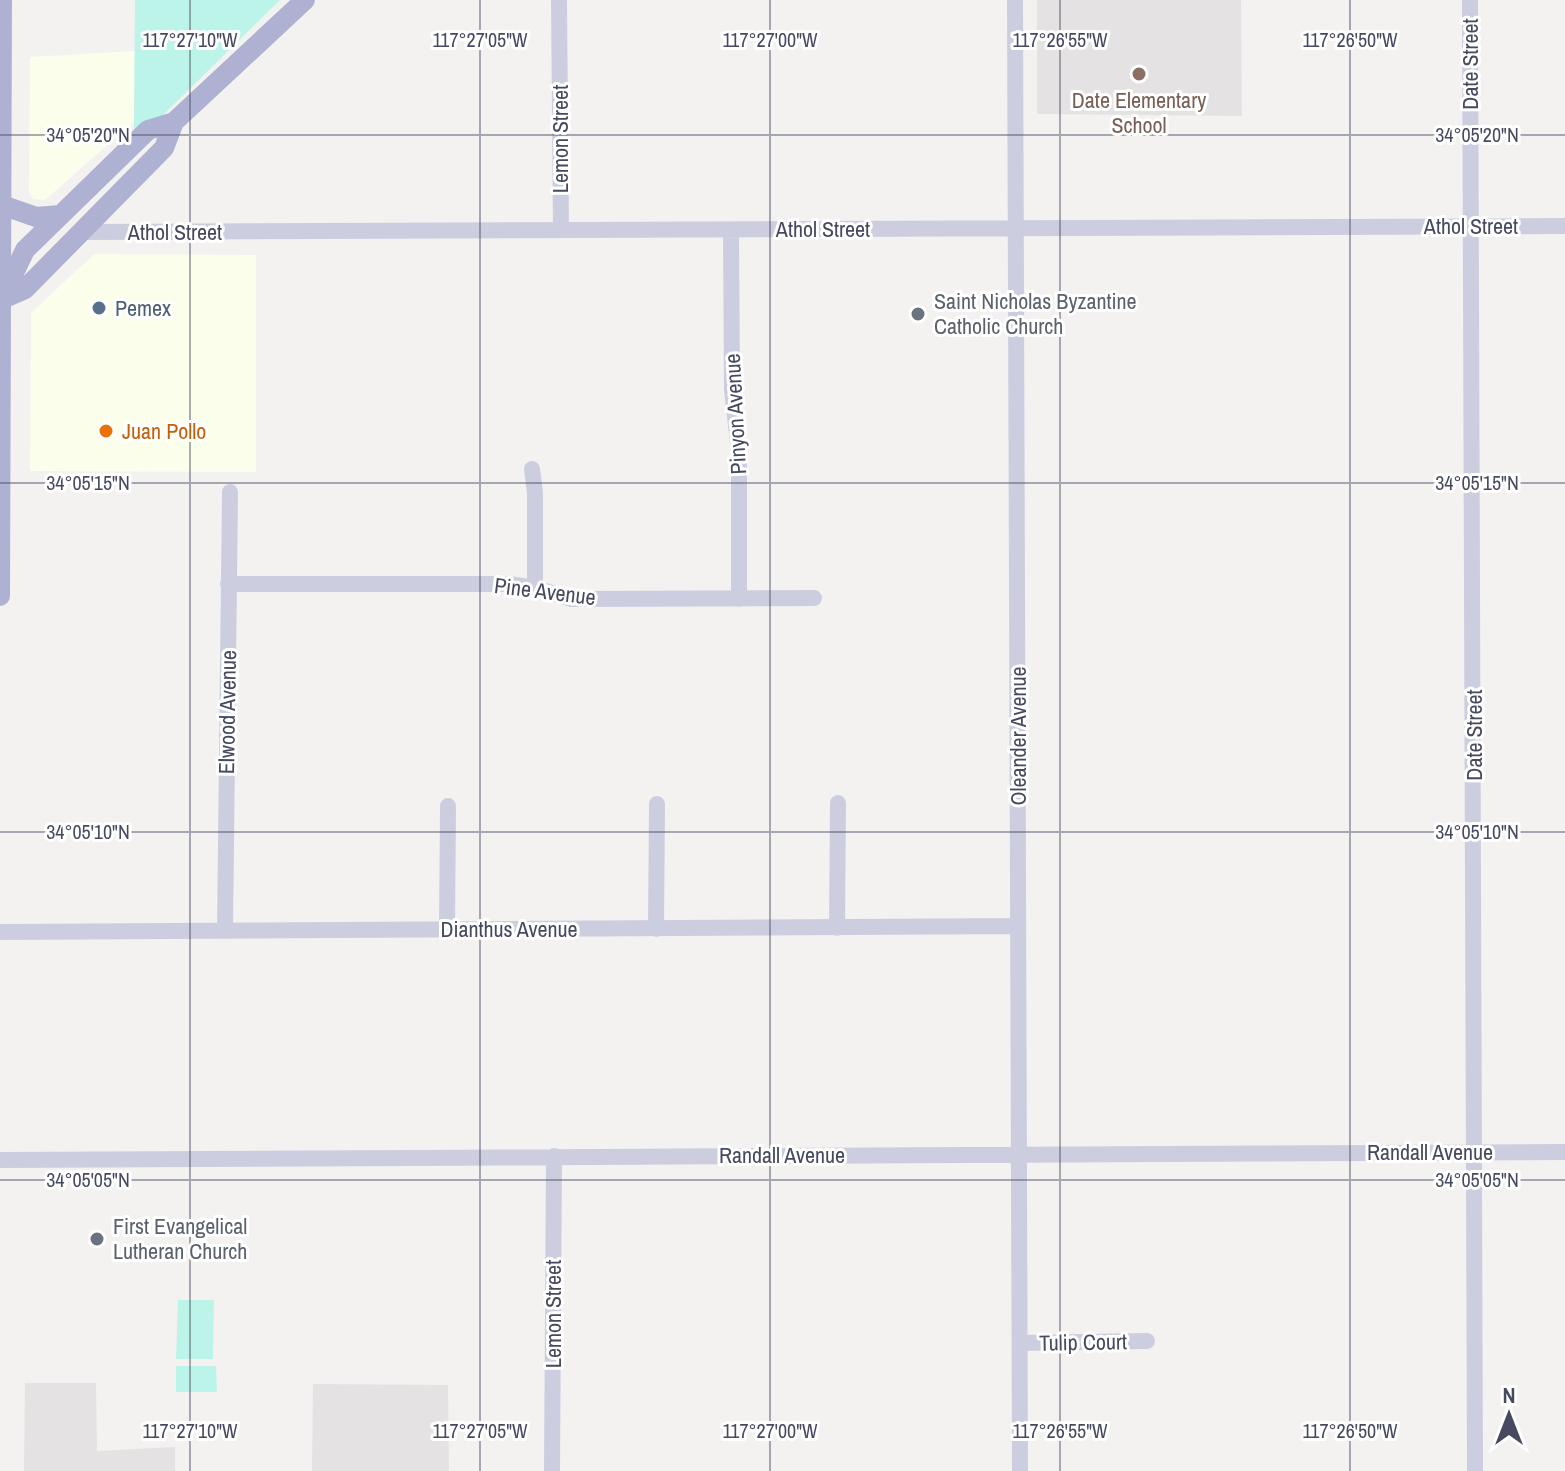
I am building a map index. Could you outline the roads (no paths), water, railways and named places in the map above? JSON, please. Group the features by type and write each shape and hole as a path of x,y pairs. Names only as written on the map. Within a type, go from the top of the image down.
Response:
{"main road":[{"path":"0,596 2,0"},
{"path":"1,299 25,250 60,215 148,130 174,122 305,0"},
{"path":"1,299 25,289 82,232 164,148 174,122"},
{"path":"2,205 36,217 60,215"}],"street":[{"name":"Lemon Street","path":"559,0 561,230"},
{"name":"Oleander Avenue","path":"1015,0 1020,1471"},
{"name":"Date Street","path":"1470,0 1475,1471"},
{"name":"Athol Street","path":"82,232 1565,226"},
{"name":"Pinyon Avenue","path":"731,230 732,390 739,452 739,599"},
{"path":"532,469 535,588"},
{"name":"Elwood Avenue","path":"225,931 230,492"},
{"name":"Pine Avenue","path":"228,584 509,584 572,599 814,598"},
{"path":"837,928 838,803"},
{"path":"656,929 657,804"},
{"path":"447,929 448,806"},
{"name":"Dianthus Avenue","path":"0,932 1018,926"},
{"name":"Randall Avenue","path":"0,1160 1565,1152"},
{"name":"Lemon Street","path":"552,1471 554,1156"},
{"name":"Tulip Court","path":"1020,1343 1147,1341"}],"place":[{"name":"Date Elementary School","path":"1139,74"},
{"name":"Pemex","path":"99,308"},
{"name":"Saint Nicholas Byzantine Catholic Church","path":"918,314"},
{"name":"Juan Pollo","path":"106,431"},
{"name":"First Evangelical Lutheran Church","path":"97,1239"}]}
